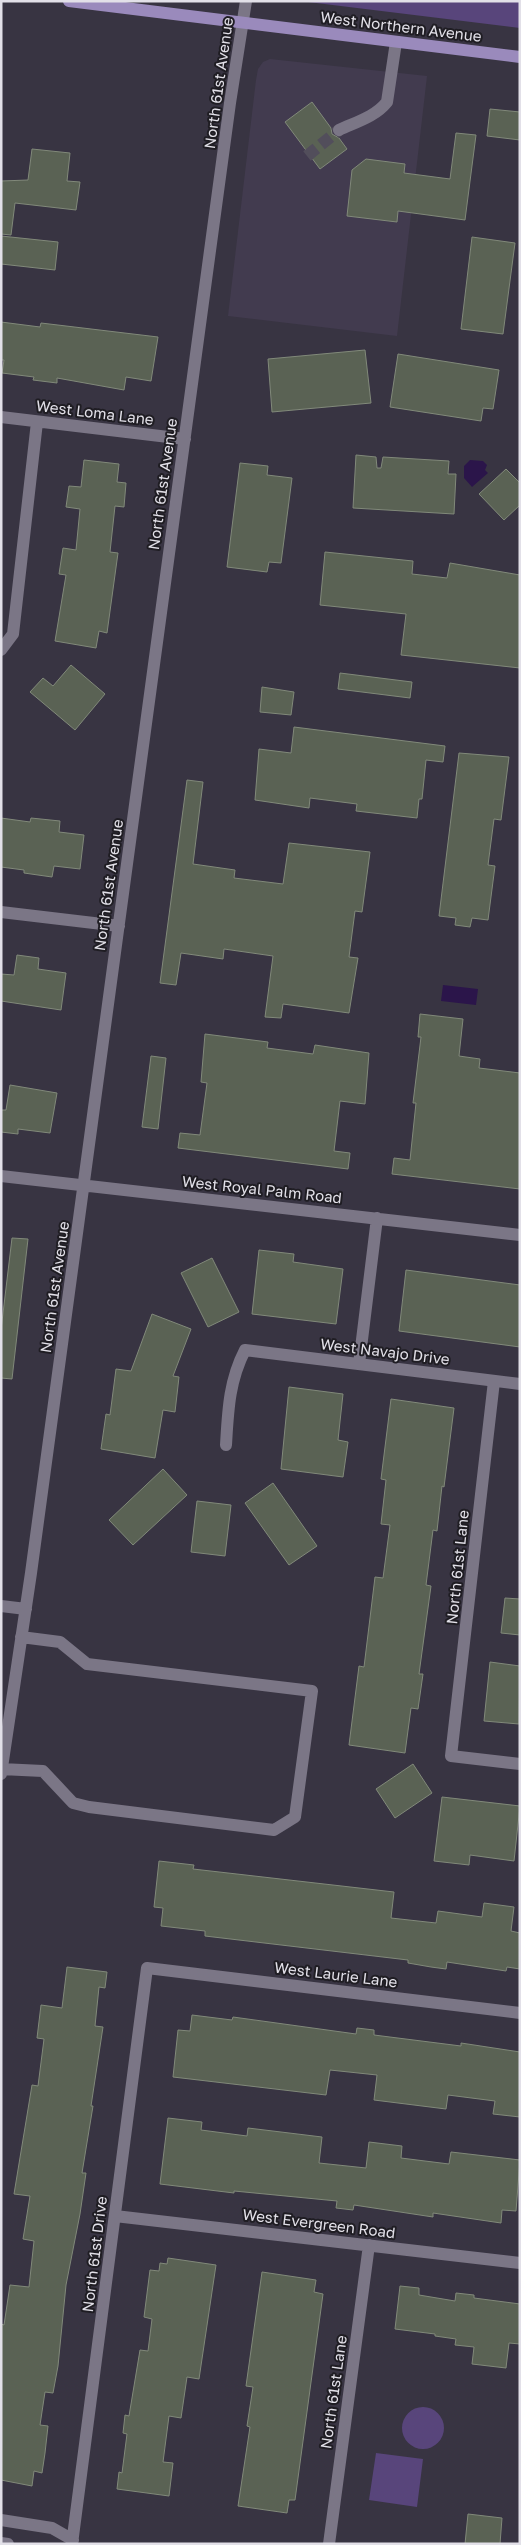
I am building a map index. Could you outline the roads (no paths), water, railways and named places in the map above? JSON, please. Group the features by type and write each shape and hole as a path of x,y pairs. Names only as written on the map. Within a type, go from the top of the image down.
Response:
{"main road":[{"name":"West Northern Avenue","path":"69,1 520,57"}],"street":[{"name":"North 61st Avenue","path":"1,1774 26,1609 246,1"},
{"path":"339,130 381,109 387,102 396,42"},
{"name":"West Loma Lane","path":"1,417 185,439"},
{"path":"1,650 12,634 36,422"},
{"path":"1,912 119,926"},
{"name":"West Royal Palm Road","path":"1,1176 520,1235"},
{"path":"359,1364 377,1218"},
{"name":"West Navajo Drive","path":"226,1445 230,1390 236,1368 245,1350 520,1384"},
{"name":"North 61st Lane","path":"494,1381 452,1756 520,1764"},
{"path":"1,1606 26,1609"},
{"path":"2,1769 43,1771 73,1803 88,1807 274,1830 295,1817 312,1691 87,1664 60,1642 21,1636"},
{"name":"West Laurie Lane","path":"148,1968 520,2012"},
{"name":"North 61st Drive","path":"72,2542 148,1968"},
{"name":"West Evergreen Road","path":"115,2216 520,2263"},
{"name":"North 61st Lane","path":"329,2544 369,2246"},
{"path":"1,2520 52,2528 72,2542"},
{"path":"60,2544 72,2542"},
{"path":"1,2543 8,2544"}],"tunnel":[{"path":"307,156 339,130"}]}
